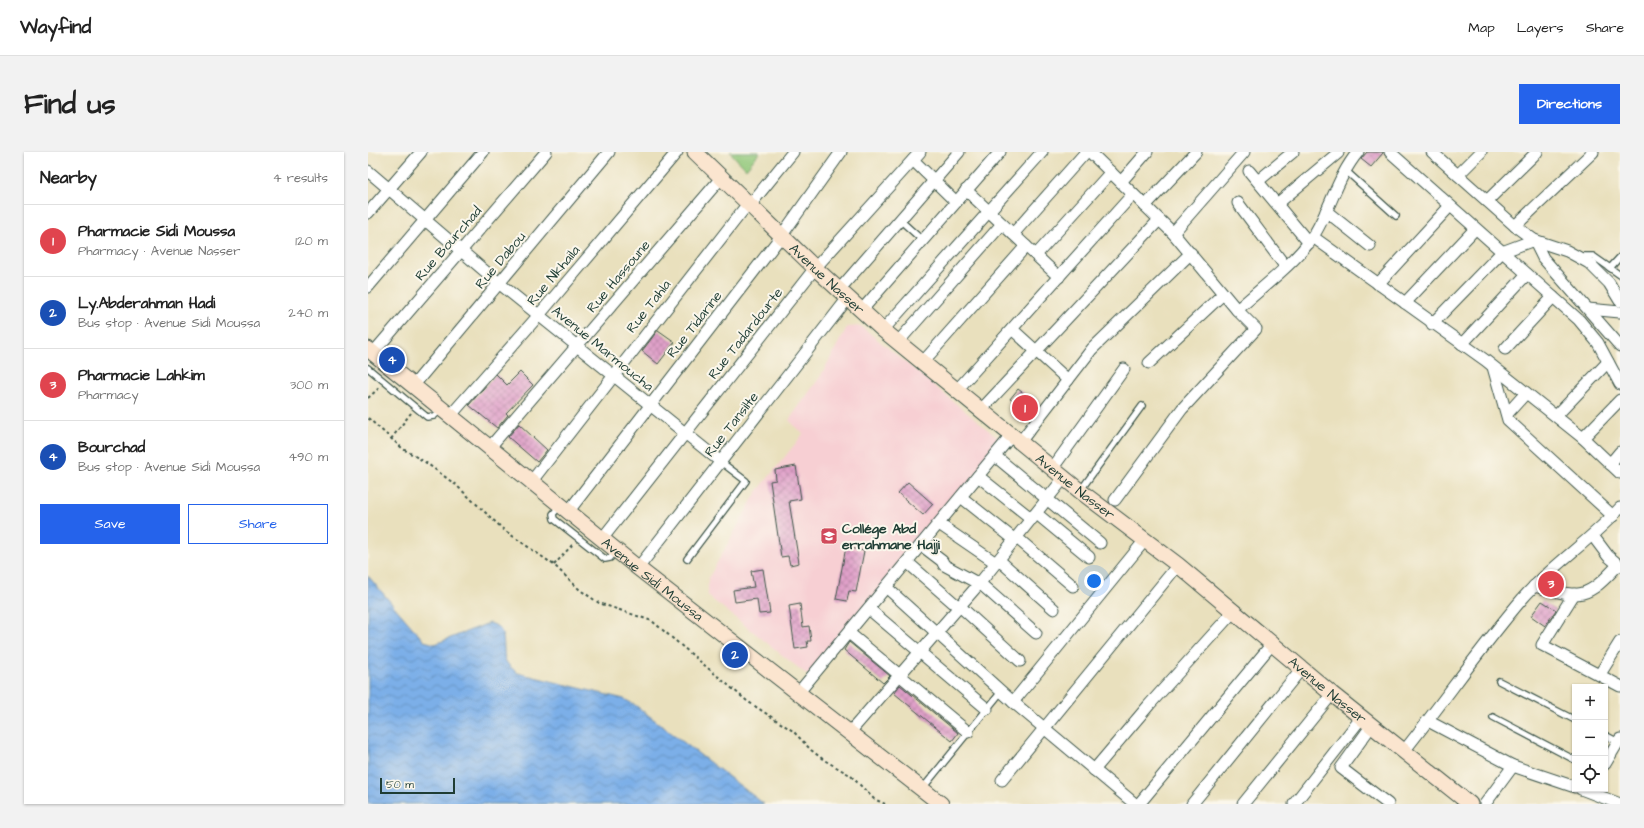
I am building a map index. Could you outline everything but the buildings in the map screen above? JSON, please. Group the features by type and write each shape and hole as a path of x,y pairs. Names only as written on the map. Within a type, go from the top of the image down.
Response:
{"street":[{"path":"368,213 421,152"},
{"path":"368,287 482,152"},
{"name":"Rue Bourchad","path":"370,354 546,152"},
{"name":"Rue Dabou","path":"414,386 609,152"},
{"name":"Rue Nkhaila","path":"446,411 539,315 677,152"},
{"name":"Avenue Nasser","path":"695,152 861,311 922,363 1080,491 1112,505 1145,540 1178,565 1464,802"},
{"name":"Rue Tahla","path":"531,482 738,216 750,205 793,152"},
{"name":"Rue Tidarine","path":"564,509 650,406 782,235 841,152"},
{"name":"Rue Tansilte","path":"638,568 721,462 843,294 900,220 958,152"},
{"path":"861,311 1000,152"},
{"path":"883,330 1042,152"},
{"path":"1013,234 1086,152"},
{"path":"1121,182 1148,152"},
{"path":"1146,206 1196,152"},
{"path":"1173,233 1244,152"},
{"path":"1258,181 1293,152"},
{"path":"1237,310 1311,240 1347,166 1358,152"},
{"path":"1390,152 1591,332 1620,384"},
{"path":"1432,152 1515,226 1534,240 1578,256 1609,283 1620,301"},
{"path":"1458,175 1481,152"},
{"path":"1487,201 1537,152"},
{"path":"1515,226 1593,152"},
{"path":"1277,204 1338,153 1347,166"},
{"path":"1096,154 1111,172 1173,233 1222,294 1256,329 1182,409 1112,505"},
{"path":"916,156 934,180 956,202"},
{"name":"Rue Tadardourte","path":"602,539 815,268 916,156"},
{"name":"Avenue Marmoucha","path":"368,171 500,284 721,462"},
{"path":"1249,171 1277,204 1311,240 1378,284 1494,367 1583,438 1620,473"},
{"path":"1036,255 1111,172"},
{"name":"Rue Hassoune","path":"490,448 721,178"},
{"path":"966,190 1059,276"},
{"path":"956,391 1133,194"},
{"path":"1238,204 1285,266"},
{"path":"1378,284 1450,206"},
{"path":"1326,211 1370,246"},
{"path":"980,410 1159,220"},
{"path":"898,342 1002,224"},
{"path":"1405,303 1475,229"},
{"path":"1432,324 1502,252 1534,240"},
{"path":"1534,240 1543,258 1601,322 1620,346"},
{"path":"922,363 1026,246"},
{"path":"799,692 995,456 1016,439 1068,380 1092,349 1117,322 1190,253"},
{"path":"1462,344 1527,274"},
{"path":"1149,363 1222,294"},
{"path":"1505,349 1553,297"},
{"path":"1588,309 1620,312"},
{"path":"1012,329 1068,380"},
{"name":"Avenue Sidi Moussa","path":"370,354 446,411 638,568 941,804"},
{"path":"1556,416 1608,362"},
{"path":"1404,751 1534,586 1592,536 1616,512 1508,420 1494,367"},
{"path":"1052,469 1124,369"},
{"path":"1507,414 1526,393"},
{"path":"1583,438 1620,400"},
{"path":"1610,464 1620,452"},
{"path":"995,456 1100,543"},
{"path":"978,476 1035,516 1089,557"},
{"path":"850,732 979,584 1064,478"},
{"path":"961,497 1016,539 1073,586"},
{"path":"939,524 997,562 1054,608"},
{"path":"1534,586 1574,594 1588,592 1595,588 1619,566 1592,536"},
{"path":"1013,702 1145,540"},
{"path":"921,545 942,561 944,565 979,584 1036,633"},
{"path":"907,562 1020,661"},
{"path":"1002,780 1178,565"},
{"path":"886,587 1001,692 1135,804"},
{"path":"1574,594 1542,645 1600,674 1620,686"},
{"path":"868,608 988,709"},
{"path":"1094,770 1152,701 1234,611"},
{"path":"849,633 968,732"},
{"path":"1600,674 1620,642"},
{"path":"1139,804 1272,644"},
{"path":"1192,804 1302,668"},
{"path":"1243,804 1332,694"},
{"path":"1367,721 1341,768 1388,804"},
{"path":"1294,804 1367,721"},
{"path":"1428,721 1513,766 1572,786"},
{"path":"1608,759 1619,741"},
{"path":"1485,804 1513,766"},
{"path":"1592,792 1620,804"}],"lane":[{"path":"1347,166 1396,216"},
{"path":"900,220 922,240"},
{"path":"1578,256 1593,256 1620,275"},
{"path":"1610,268 1620,257"},
{"path":"368,368 427,417 430,418 446,411"},
{"path":"1080,491 1142,406"},
{"name":"Avenue Marmoucha","path":"687,559 746,481 721,462"},
{"path":"564,509 553,514 554,519 605,559 610,558 616,550"},
{"path":"1499,681 1572,718"},
{"path":"922,790 1001,692"},
{"path":"1493,717 1572,758"},
{"path":"1608,737 1619,741"}],"path":[{"path":"368,398 385,382"},
{"path":"391,439 415,408"},
{"path":"368,418 391,439 443,474 504,530 528,545 554,565 580,590 599,603 652,622 747,701 793,731 824,760 850,775 874,800 885,804"},
{"path":"554,565 578,538"}],"shaded area":[{"name":"Collége Abd errahmane Hajji","path":"861,326 1003,442 811,678 708,596 708,579 756,493 803,434 789,420 820,377 847,327"}],"green space":[{"path":"730,152 760,152 746,169"}],"water":[{"path":"368,576 424,641 435,644 489,623 495,625 502,632 505,659 510,667 518,673 624,699 635,705 764,804 368,804"}],"place":[{"name":"Bourchad","path":"392,360"},
{"name":"Pharmacie Sidi Moussa","path":"1025,408"},
{"name":"Collége Abd errahmane Hajji","path":"829,536"},
{"name":"Pharmacie Lahkim","path":"1551,584"},
{"name":"Ly.Abderahman Hadi","path":"735,655"}]}
